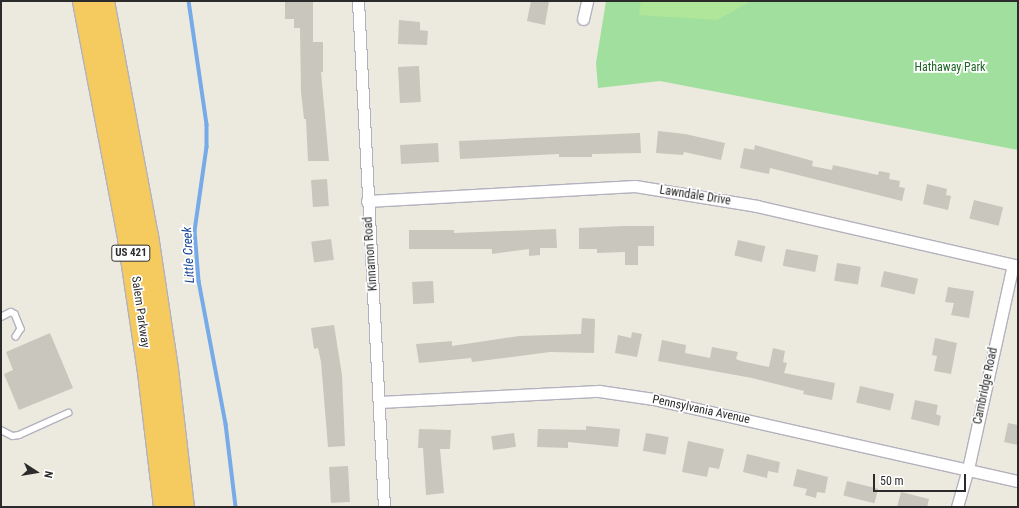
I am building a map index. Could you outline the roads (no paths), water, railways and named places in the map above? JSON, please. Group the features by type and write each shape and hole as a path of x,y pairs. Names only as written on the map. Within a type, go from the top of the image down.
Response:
{"highway":[{"name":"Salem Parkway","path":"83,1 128,238 148,372 164,507"},
{"name":"Salem Parkway","path":"103,1 149,242 183,507"}],"street":[{"name":"Kinnamon Road","path":"358,1 367,201 372,248 384,507"},
{"path":"583,19 587,1"},
{"name":"Lawndale Drive","path":"367,201 635,186 757,206 1015,265"},
{"name":"Cambridge Road","path":"957,507 968,469 1015,265"},
{"name":"Pennsylvania Avenue","path":"379,402 599,391 653,399 1018,481"}],"lane":[{"path":"1,317 11,312 16,314 21,329 16,337"},
{"path":"1,430 13,436 19,435 68,413"}],"waterway":[{"name":"Little Creek","path":"189,1 207,125 207,147 195,231 199,281 226,424 236,507"}],"park label":[{"name":"Hathaway Park","path":"950,68"}]}
